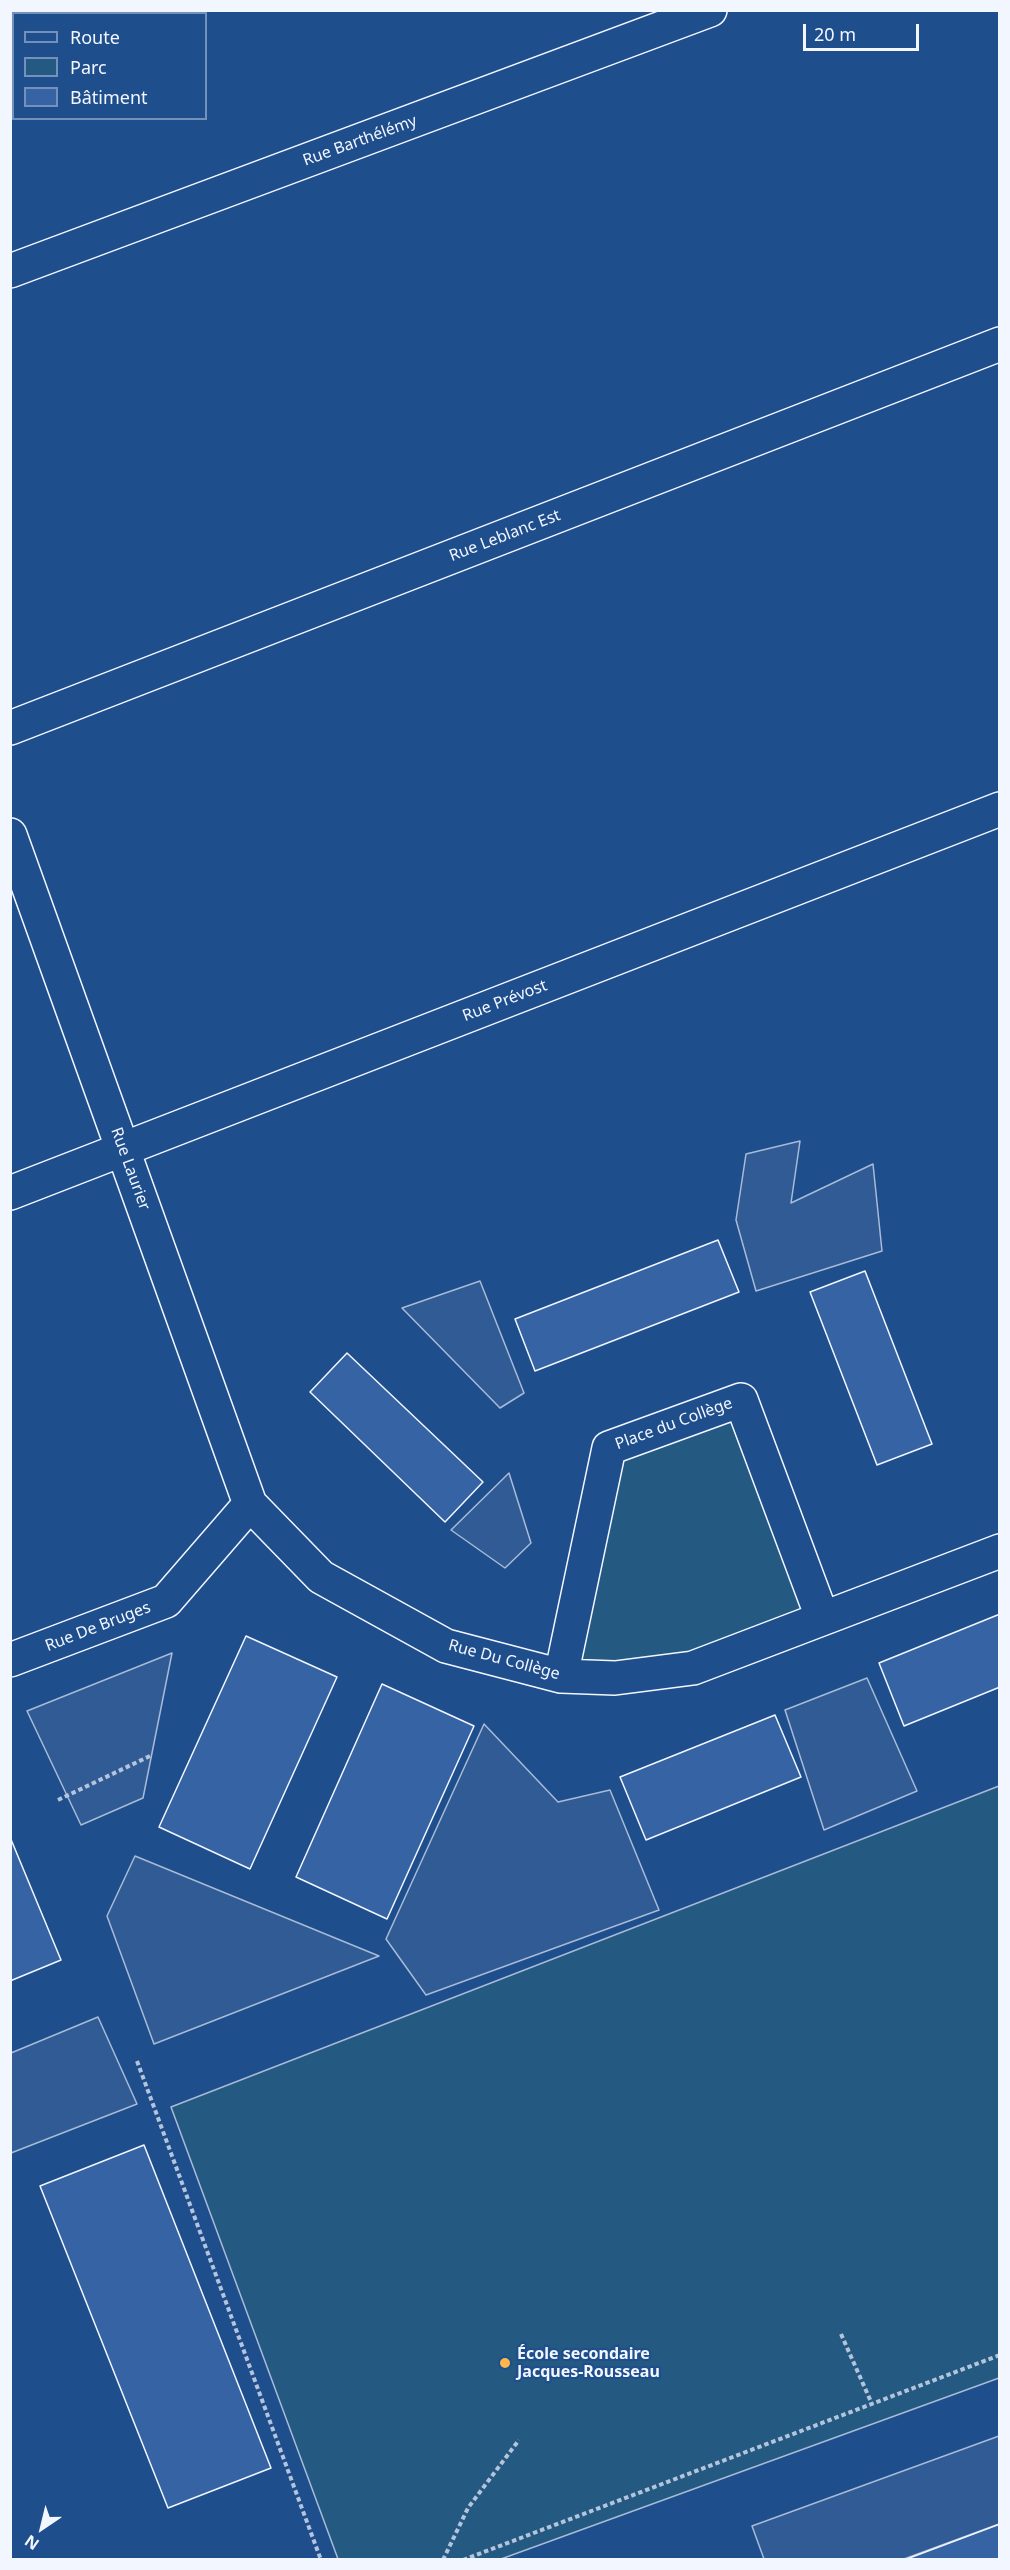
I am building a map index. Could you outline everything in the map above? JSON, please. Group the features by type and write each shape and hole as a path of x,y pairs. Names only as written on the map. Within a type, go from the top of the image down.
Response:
{"street":[{"name":"Rue Barthélémy","path":"10,271 710,10"},
{"name":"Rue Leblanc Est","path":"10,728 999,344"},
{"name":"Rue Prévost","path":"10,1193 999,809"},
{"name":"Rue Laurier","path":"10,835 250,1504"},
{"name":"Place du Collège","path":"561,1676 609,1448 741,1400 822,1617"},
{"name":"Rue De Bruges","path":"10,1660 166,1601 250,1504"},
{"name":"Rue Du Collège","path":"250,1504 321,1577 446,1646 561,1676 615,1678 693,1668 999,1551"}],"path":[{"path":"58,1800 152,1755"},
{"path":"137,2061 321,2559"},
{"path":"841,2334 872,2404"},
{"path":"463,2559 999,2355"},
{"path":"443,2559 468,2508 519,2440"}],"green space":[{"path":"741,1400 822,1617 693,1668 561,1676 609,1448"},
{"name":"École secondaire Jacques-Rousseau","path":"999,1786 999,2378 501,2559 338,2559 171,2107"}],"shaded area":[{"path":"800,1141 791,1203 873,1164 882,1251 756,1291 736,1220 746,1154"},
{"path":"480,1281 524,1393 500,1408 402,1308"},
{"path":"509,1473 531,1543 505,1568 451,1530"},
{"path":"172,1653 143,1798 81,1825 27,1711"},
{"path":"867,1678 917,1791 824,1830 785,1710"},
{"path":"484,1724 558,1802 610,1790 659,1910 426,1995 386,1939"},
{"path":"135,1856 379,1956 154,2044 107,1916"},
{"path":"98,2017 137,2104 11,2153 11,2053"},
{"path":"999,2436 999,2524 904,2559 764,2559 752,2526"}],"building":[{"path":"718,1240 739,1292 535,1371 515,1319"},
{"path":"865,1271 932,1444 877,1465 810,1292"},
{"path":"347,1353 483,1482 445,1522 310,1392"},
{"path":"1000,1614 1000,1687 904,1726 879,1663"},
{"path":"246,1636 337,1677 250,1869 159,1827"},
{"path":"382,1684 474,1726 387,1919 296,1877"},
{"path":"775,1715 801,1777 646,1840 620,1777"},
{"path":"10,1837 61,1960 10,1981"},
{"path":"144,2145 271,2468 168,2508 40,2186"},
{"path":"1000,2524 1000,2560 904,2560"}],"place":[{"name":"École secondaire Jacques-Rousseau","path":"505,2363"}]}
